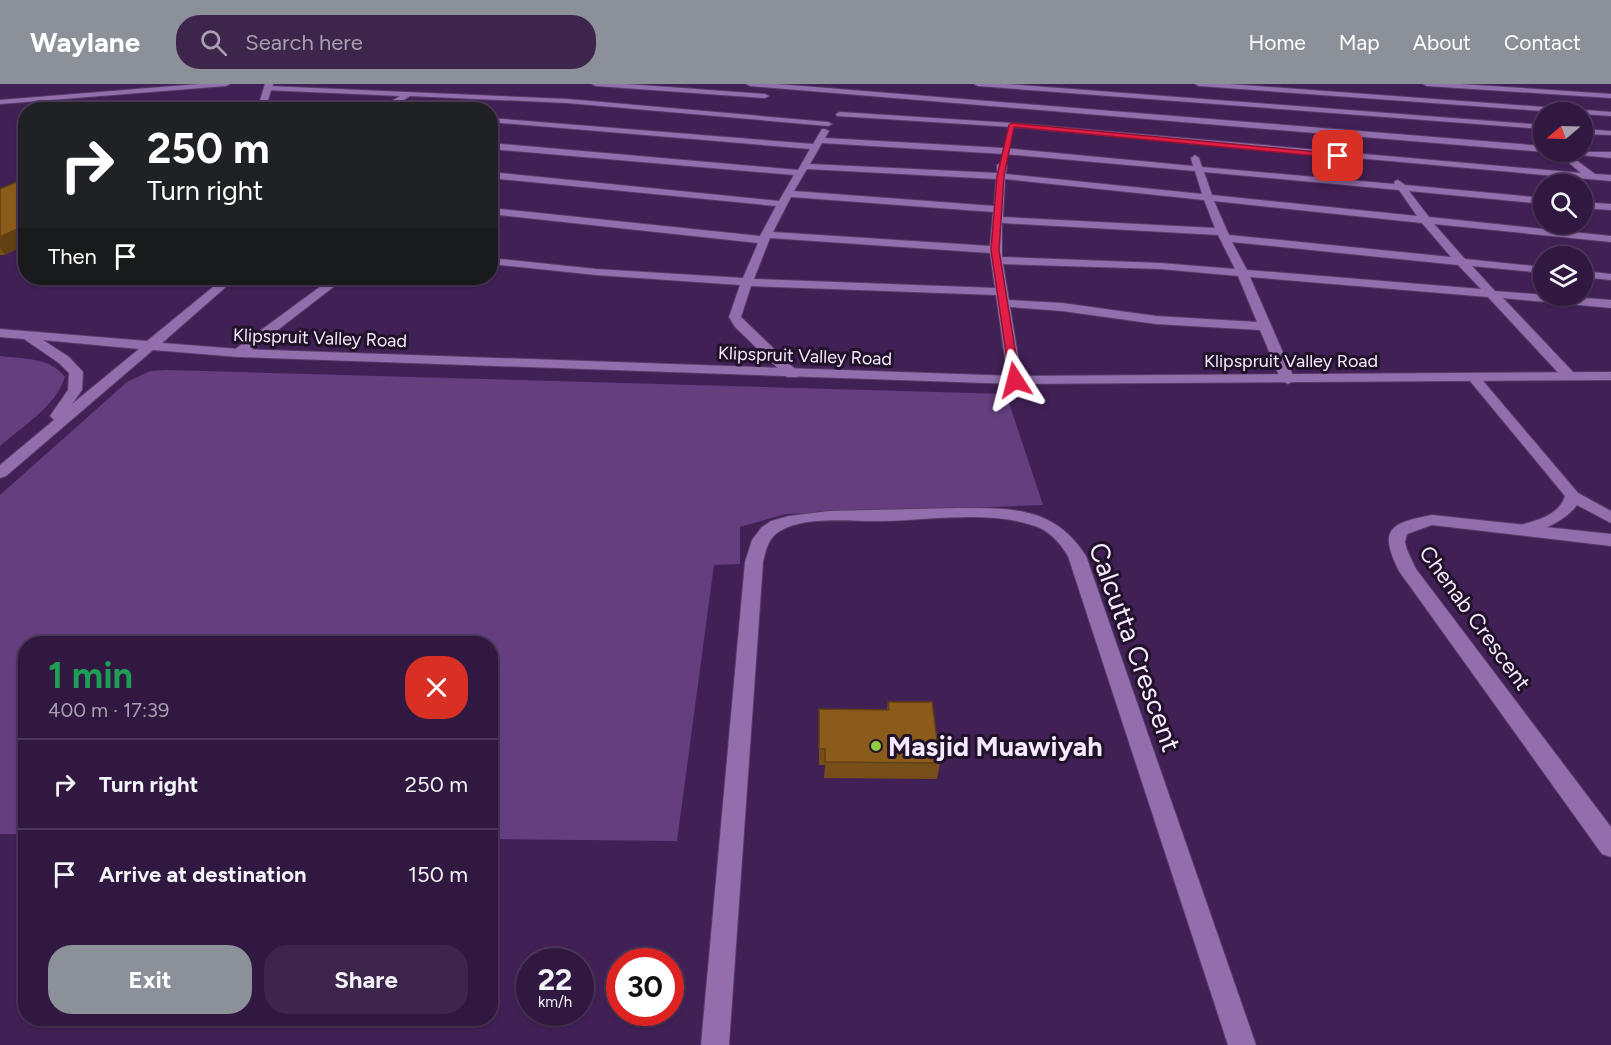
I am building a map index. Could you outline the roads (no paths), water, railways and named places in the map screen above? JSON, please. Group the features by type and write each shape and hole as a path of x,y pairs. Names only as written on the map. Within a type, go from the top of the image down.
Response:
{"street":[{"path":"0,102 226,84"},
{"path":"396,102 428,84"},
{"path":"596,84 776,97"},
{"path":"750,84 852,88 1011,106 1533,148"},
{"path":"978,84 1533,126"},
{"path":"1163,84 1175,119 1199,168 1222,235 1242,272 1288,380"},
{"path":"1199,84 1322,89 1611,114"},
{"path":"1427,84 1611,96"},
{"path":"1010,85 1011,106 1008,138 1000,176 995,255 1015,380"},
{"path":"263,102 268,86 567,101 828,124"},
{"path":"1474,86 1533,131"},
{"path":"792,374 739,324 735,317 736,309 782,204 828,124 840,114 843,102 852,88"},
{"path":"1322,89 1391,173 1426,222 1491,295 1569,376"},
{"path":"556,110 582,90"},
{"path":"840,114 1199,168 1533,176"},
{"path":"522,135 547,117"},
{"path":"498,121 819,143 1008,138 1188,142 1391,173 1533,199"},
{"path":"1593,131 1611,133"},
{"path":"498,154 510,144"},
{"path":"498,145 510,144 803,170 1000,176 1426,222 1611,239"},
{"path":"1593,154 1611,155"},
{"path":"1573,162 1589,174"},
{"path":"498,176 782,204"},
{"path":"1593,177 1611,178"},
{"path":"1593,177 1611,190"},
{"path":"789,194 1222,235 1533,269"},
{"path":"1593,206 1611,207"},
{"path":"498,212 766,238 1242,272 1611,304"},
{"path":"498,262 596,272 1002,297 1156,320 1265,326"},
{"path":"1593,275 1611,277"},
{"path":"0,473 223,285"},
{"path":"239,353 330,285"},
{"name":"Klipspruit Valley Road","path":"0,333 239,353 1015,380 1288,380 1611,376"},
{"path":"26,336 64,360 72,367 77,377 75,390 44,435"},
{"name":"Calcutta Crescent","path":"715,1045 753,573 759,542 775,526 789,521 818,518 976,514 1038,521 1059,533 1077,556 1242,1045"},
{"name":"Chenab Crescent","path":"1611,540 1431,520 1414,523 1401,529 1395,539 1396,548 1408,571 1611,846"}],"lane":[{"path":"1474,378 1573,496 1611,518"},
{"path":"1524,529 1564,514 1571,505 1573,496"}],"place":[{"name":"Masjid Muawiyah","path":"876,746"}]}
